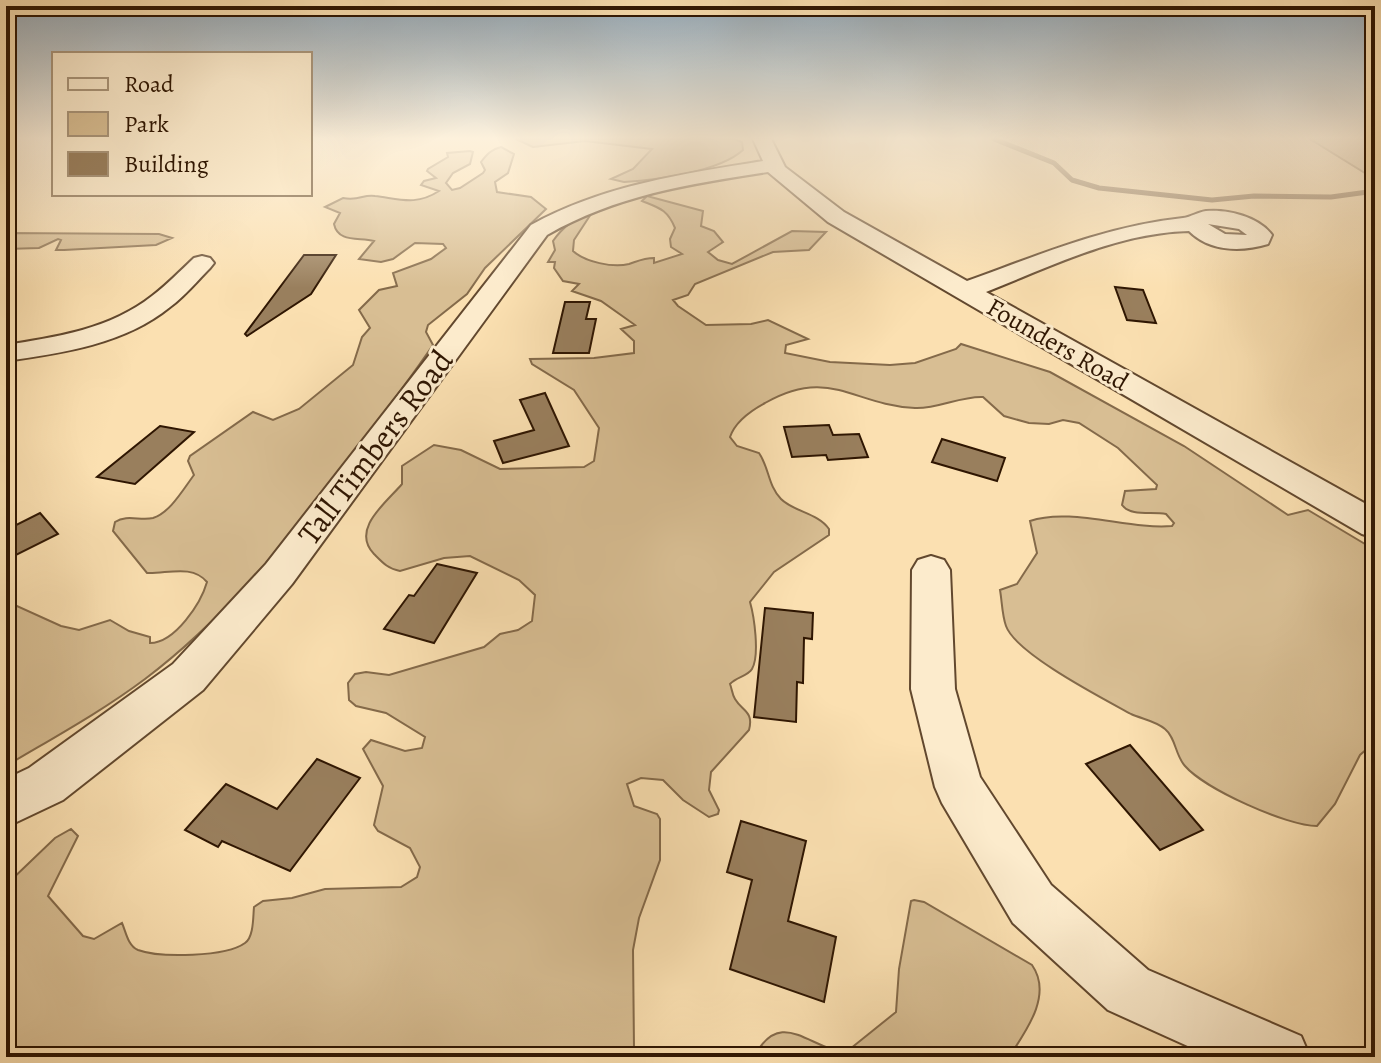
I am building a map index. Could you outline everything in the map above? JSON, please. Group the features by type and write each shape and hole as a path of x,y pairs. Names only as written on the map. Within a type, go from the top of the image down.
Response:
{"street":[{"name":"Tall Timbers Road","path":"6,804 46,784 188,677 279,574 539,230 577,207 633,189"},
{"name":"Founders Road","path":"804,189 825,210 1375,525"},
{"path":"965,291 1129,231 1165,224 1196,224"},
{"path":"6,353 61,344 120,326 160,303 202,263"},
{"path":"931,570 933,689 959,787 1032,904 1128,990 1280,1057"}],"green space":[{"path":"432,189 496,189 497,192 531,197 546,209 485,268 467,294 428,325 426,332 433,345 295,528 225,608 145,679 6,766 6,601 61,626 79,630 110,620 129,631 150,637 150,643 169,636 177,629 193,611 207,582 194,573 147,573 113,531 115,522 124,518 148,519 159,515 176,500 194,475 188,461 190,456 253,412 273,420 299,409 353,365 362,337 370,328 359,310 379,290 397,286 393,273 431,259 446,248 443,244 415,243 393,259 381,262 359,259 374,241 344,237 334,224 340,213 325,207 343,198 423,199 439,191"},
{"path":"647,196 703,211 701,226 714,231 723,242 708,252 718,260 732,264 792,231 826,232 809,250 773,252 695,284 688,295 673,300 706,325 751,324 768,320 808,339 786,345 785,353 830,362 915,363 956,349 961,344 1050,372 1184,446 1288,515 1308,510 1375,550 1375,573 1366,569 1375,576 1375,742 1360,755 1335,804 1317,826 1287,820 1228,795 1185,766 1165,729 1131,714 1062,675 1026,649 1006,626 1000,590 1017,584 1037,553 1030,521 1063,516 1138,525 1172,526 1174,523 1166,514 1131,511 1122,505 1125,491 1156,489 1157,485 1118,448 1079,423 1063,420 1049,424 1029,423 1004,416 983,397 915,408 874,401 841,390 807,388 787,392 755,409 740,421 730,437 737,446 759,453 773,488 781,499 819,519 829,529 829,535 774,572 750,602 756,655 752,669 730,684 735,699 749,715 750,724 749,730 711,772 709,790 718,814 709,817 683,800 663,780 641,778 627,784 634,806 657,814 660,819 660,860 639,918 633,950 634,1048 638,1057 6,1057 6,885 55,838 71,829 78,836 48,896 83,936 94,939 122,923 132,945 148,953 193,955 236,948 248,940 254,907 263,901 292,898 325,889 401,887 417,877 420,867 410,848 378,831 374,825 383,786 363,749 371,740 405,751 422,748 425,737 386,713 356,706 349,700 348,683 355,674 389,675 484,647 500,634 518,630 532,621 535,595 519,580 470,556 444,558 400,571 392,569 368,545 368,526 380,507 402,484 402,466 434,445 461,450 500,469 584,467 594,461 599,428 574,390 532,364 530,359 594,358 634,353 634,341 621,329 635,325 601,301 572,291 579,284 563,281 554,268 555,262 548,262 555,250 553,241 561,232 575,220 591,214 574,240 573,251 585,258 622,265 650,258 654,258 654,263 682,254 671,247 670,239 675,228 669,217 662,210 642,201"},
{"path":"6,233 159,234 172,238 156,245 56,250 61,240 58,239 39,248 6,249"},
{"path":"911,901 924,902 1032,965 1040,988 1035,1012 1009,1057 754,1057 764,1042 774,1034 784,1032 845,1053 896,1012 899,969"}],"building":[{"path":"304,255 336,255 311,294 247,336 245,334"},
{"path":"1115,287 1143,290 1156,323 1127,320"},
{"path":"565,302 590,302 586,319 596,319 589,353 553,353"},
{"path":"545,393 569,446 503,463 494,441 534,430 520,400"},
{"path":"829,425 833,435 859,434 868,457 828,460 826,455 792,457 784,427"},
{"path":"160,426 194,432 135,484 97,477"},
{"path":"942,439 1005,458 997,481 932,462"},
{"path":"40,513 58,534 6,560 6,530"},
{"path":"437,564 477,573 434,643 384,629 409,595 414,596"},
{"path":"765,608 813,613 812,639 804,638 803,683 797,682 796,722 754,717"},
{"path":"1130,745 1203,830 1160,850 1086,764"},
{"path":"317,759 360,778 290,871 222,841 218,847 185,830 226,784 277,809"},
{"path":"741,821 806,841 788,921 836,937 824,1002 730,969 752,880 727,872"}],"waterway":[{"path":"1105,189 1212,200 1254,196 1331,197 1375,191"}]}
